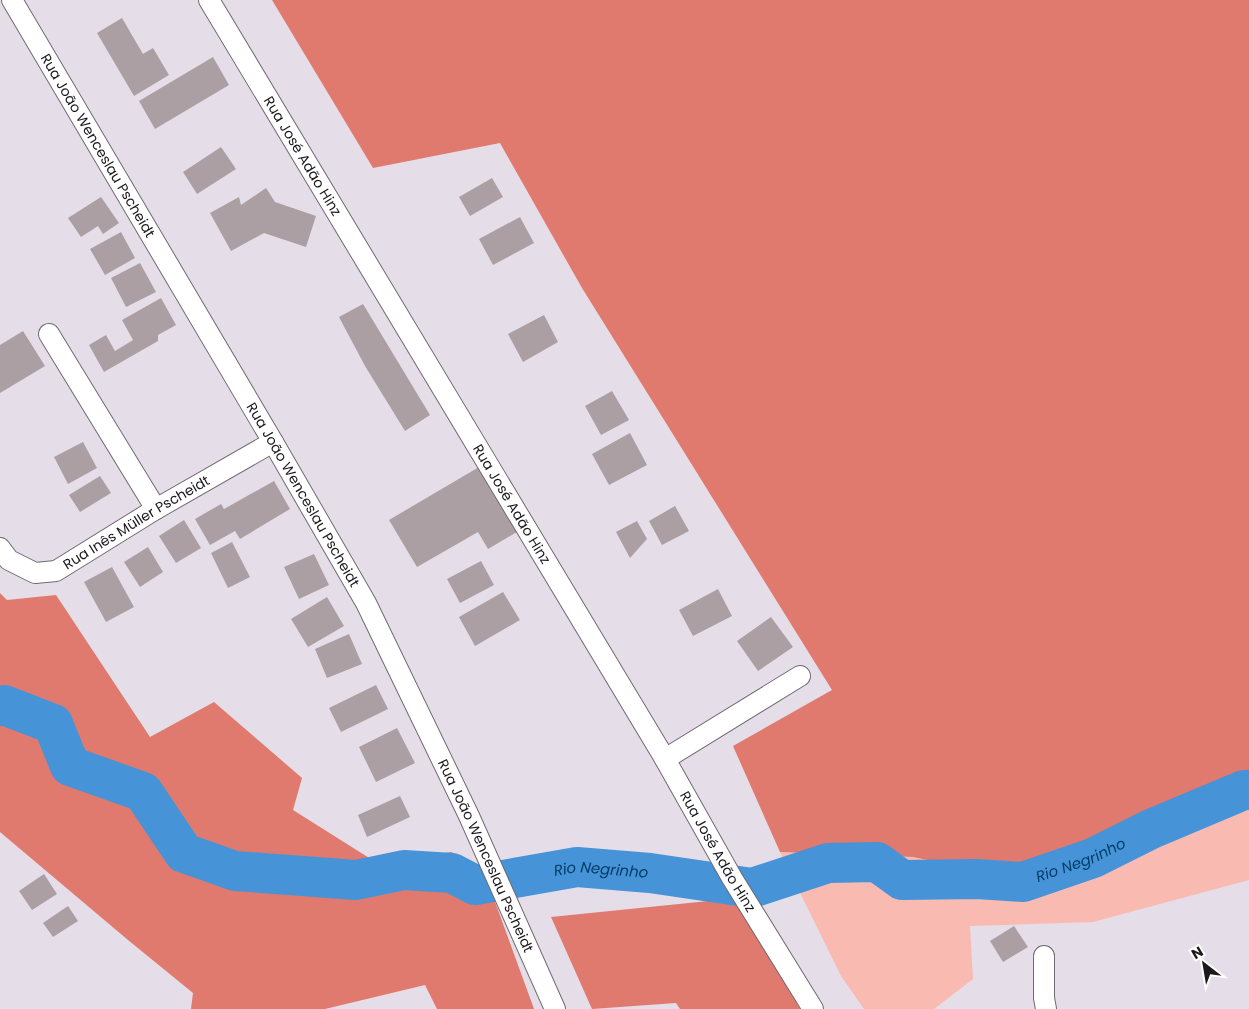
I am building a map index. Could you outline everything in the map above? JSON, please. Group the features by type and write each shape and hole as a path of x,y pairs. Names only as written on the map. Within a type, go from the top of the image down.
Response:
{"street":[{"name":"Rua João Wenceslau Pscheidt","path":"12,0 366,603 465,808 554,1009"},
{"name":"Rua José Adão Hinz","path":"209,0 666,759 732,878 813,1009"},
{"path":"49,334 156,509"},
{"name":"Rua Inês Müller Pscheidt","path":"0,548 9,560 35,573 56,571 156,509 273,442"},
{"path":"666,759 800,676"},
{"path":"1044,956 1044,998 1046,1009"}],"shaded area":[{"path":"272,0 1249,0 1249,809 1230,813 1063,889 913,857 780,852 733,746 832,690 582,288 500,143 373,168"},
{"path":"0,593 7,600 56,595 150,737 214,702 302,778 293,810 374,861 452,852 494,899 534,1009 437,1009 425,985 325,1009 191,1009 193,993 0,832"},
{"path":"1249,809 1249,880 1093,922 970,926 973,979 934,1009 864,1009 841,976 780,852 913,857 1063,889 1230,813"},
{"path":"738,898 800,1009 680,1009 676,1003 592,1009 551,917"}],"building":[{"path":"122,18 143,54 153,48 169,75 134,96 97,33"},
{"path":"213,57 229,85 155,129 139,101"},
{"path":"221,147 236,169 197,194 183,172"},
{"path":"492,178 503,197 470,216 459,197"},
{"path":"266,188 275,202 316,216 306,247 264,233 231,251 210,213 239,197 241,205"},
{"path":"101,197 119,223 103,234 98,226 81,237 68,218"},
{"path":"520,217 534,243 493,265 479,239"},
{"path":"121,232 135,258 105,275 90,249"},
{"path":"140,263 156,292 126,307 111,278"},
{"path":"161,298 176,325 158,335 158,341 104,372 89,345 106,335 115,351 133,340 122,320"},
{"path":"363,304 430,415 405,431 365,366 339,317"},
{"path":"544,315 558,342 523,362 508,334"},
{"path":"23,331 45,366 0,393 0,345"},
{"path":"612,391 629,420 601,435 585,406"},
{"path":"630,433 647,465 609,485 592,454"},
{"path":"83,442 97,468 68,484 54,457"},
{"path":"479,467 517,532 488,549 478,532 417,567 389,520"},
{"path":"100,476 111,493 80,512 69,495"},
{"path":"274,481 290,509 240,539 235,531 210,545 195,519 221,504 224,509"},
{"path":"675,506 689,531 662,545 649,521"},
{"path":"184,520 201,548 176,563 159,536"},
{"path":"637,521 647,539 630,558 616,532"},
{"path":"232,542 250,577 228,588 211,553"},
{"path":"148,547 163,572 140,587 124,562"},
{"path":"314,554 329,585 299,599 284,567"},
{"path":"481,561 494,585 460,603 447,579"},
{"path":"112,567 134,607 106,622 84,582"},
{"path":"718,589 732,616 693,636 679,610"},
{"path":"503,592 520,620 475,646 459,617"},
{"path":"327,597 344,626 308,647 291,619"},
{"path":"771,617 793,647 758,671 737,641"},
{"path":"349,634 362,664 327,678 315,649"},
{"path":"376,685 388,709 341,732 329,708"},
{"path":"397,728 415,763 376,782 359,747"},
{"path":"400,796 410,817 367,837 358,815"},
{"path":"44,874 57,894 32,910 19,891"},
{"path":"68,906 78,921 53,937 43,923"},
{"path":"1014,926 1028,947 1003,962 990,941"}],"waterway":[{"name":"Rio Negrinho","path":"0,706 4,705 53,724 70,766 143,792 184,853 235,871 356,880 404,870 452,873 475,885 577,867 650,873 752,888 828,863 877,862 902,880 977,879 1023,882 1093,858 1151,829 1244,790 1249,790"}]}
